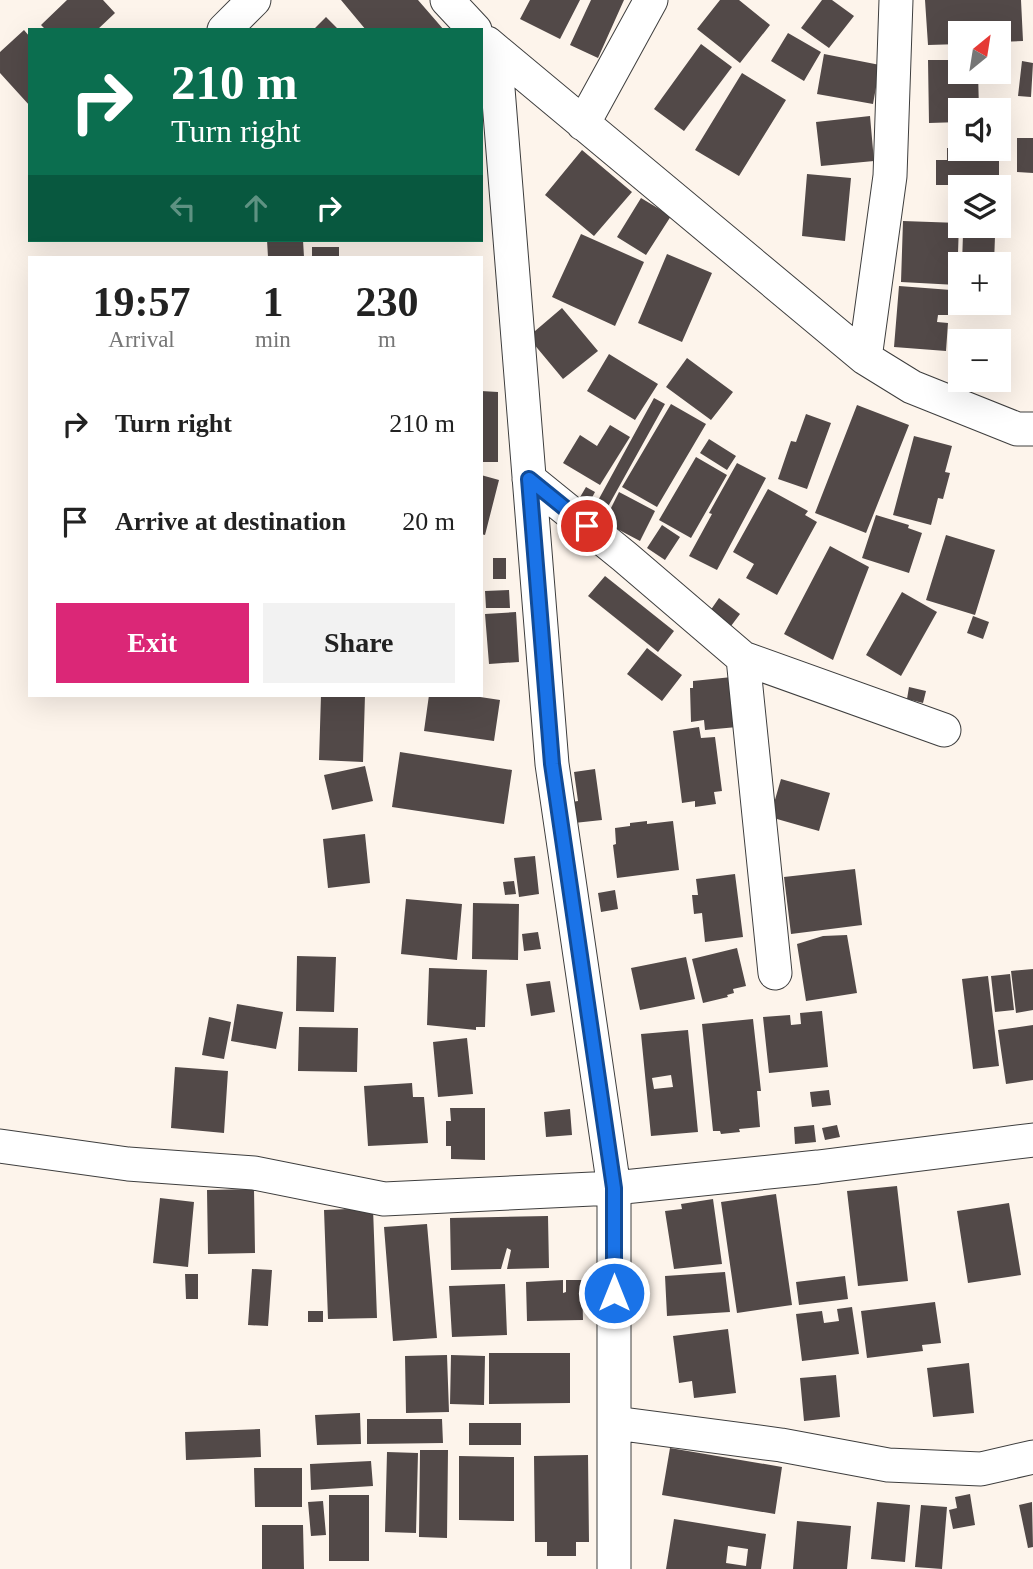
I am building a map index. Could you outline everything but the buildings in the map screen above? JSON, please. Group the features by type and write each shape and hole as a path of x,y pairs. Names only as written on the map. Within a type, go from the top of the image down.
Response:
{"street":[{"path":"226,28 254,0"},
{"path":"447,0 474,28"},
{"path":"583,124 650,0"},
{"path":"865,358 890,176 895,0"},
{"path":"484,39 865,358 912,387 1017,429 1033,429"},
{"path":"484,39 529,479 552,764 614,1188 614,1569"},
{"path":"529,479 743,658 944,730"},
{"path":"743,658 775,973"},
{"path":"0,1146 128,1164 254,1172 384,1199 614,1188 818,1167 1033,1140"},
{"path":"615,1423 782,1445 888,1465 981,1469 1033,1457"}],"route":[{"path":"587,526 529,479 552,764 614,1188 614,1293"}]}
